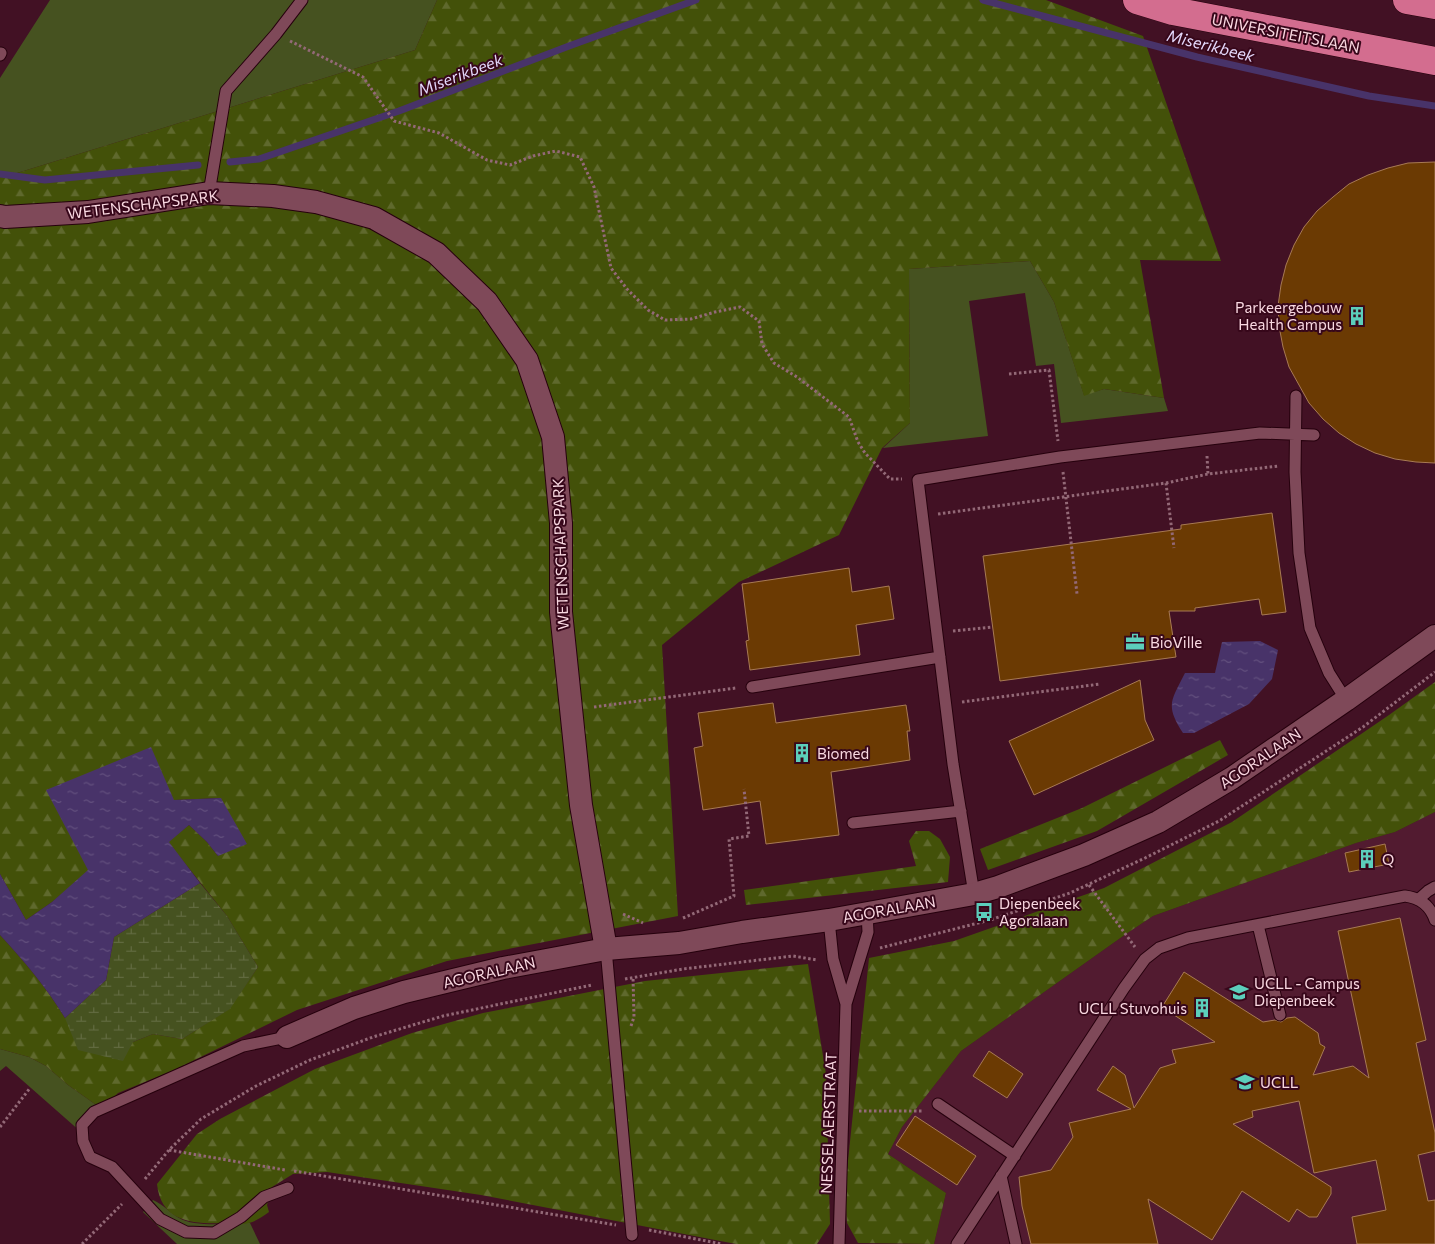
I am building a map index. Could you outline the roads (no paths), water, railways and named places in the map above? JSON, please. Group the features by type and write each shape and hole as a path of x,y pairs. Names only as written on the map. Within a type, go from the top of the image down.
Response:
{"highway":[{"name":"UNIVERSITEITSLAAN","path":"1137,0 1173,11 1435,61"},
{"path":"1406,0 1435,5"}],"street":[{"name":"WETENSCHAPSPARK","path":"0,216 88,212 209,193 273,196 316,202 374,218 436,253 487,302 527,360 554,437 561,523 561,612 581,805 606,949"},
{"name":"AGORALAAN","path":"286,1037 354,1008 404,992 503,968 606,949 679,943 828,920 974,894 998,887 1084,854 1158,822 1232,778 1435,636"}],"lane":[{"path":"209,193 226,92 276,34 302,0"},
{"path":"1296,396 1295,464 1299,553 1310,628 1329,673 1346,700"},
{"path":"974,894 953,764 918,480 1060,457 1260,433 1314,436"},
{"path":"752,686 940,657"},
{"path":"854,823 961,811"},
{"path":"1419,899 1435,887"},
{"path":"957,1244 1124,988 1146,959 1159,948 1188,938 1405,896 1419,899 1426,904 1435,920"},
{"name":"NESSELAERSTRAAT","path":"839,1244 846,1004 868,932 867,913"},
{"name":"NESSELAERSTRAAT","path":"828,920 833,959 846,1004"},
{"path":"1258,925 1280,1015"},
{"path":"606,949 632,1231"},
{"path":"286,1037 243,1046 94,1112 82,1126 83,1141 90,1157 112,1167 160,1219 186,1232 214,1233 242,1217 264,1197 288,1188"},
{"path":"938,1104 1015,1156"},
{"path":"1001,1176 1016,1244"}],"water":[{"path":"1260,641 1278,650 1272,679 1249,704 1194,733 1183,733 1174,716 1172,703 1185,673 1215,673 1222,642"},
{"path":"151,747 174,800 221,798 247,844 218,856 207,842 189,825 169,842 200,883 114,937 106,980 65,1018 35,975 0,935 0,874 26,920 52,902 88,870 46,790"}],"waterway":[{"name":"Miserikbeek","path":"230,162 259,159 399,111 696,0"},
{"name":"Miserikbeek","path":"983,0 1197,57 1369,96 1435,106"},
{"name":"Miserikbeek","path":"0,174 45,180 198,165"}],"place":[{"name":"Parkeergebouw Health Campus","path":"1357,316"},
{"name":"BioVille","path":"1135,642"},
{"name":"Biomed","path":"802,753"},
{"name":"Q","path":"1367,859"},
{"name":"Diepenbeek Agoralaan","path":"984,912"},
{"name":"UCLL - Campus Diepenbeek","path":"1239,992"},
{"name":"UCLL Stuvohuis","path":"1202,1008"},
{"name":"UCLL","path":"1245,1082"}]}
